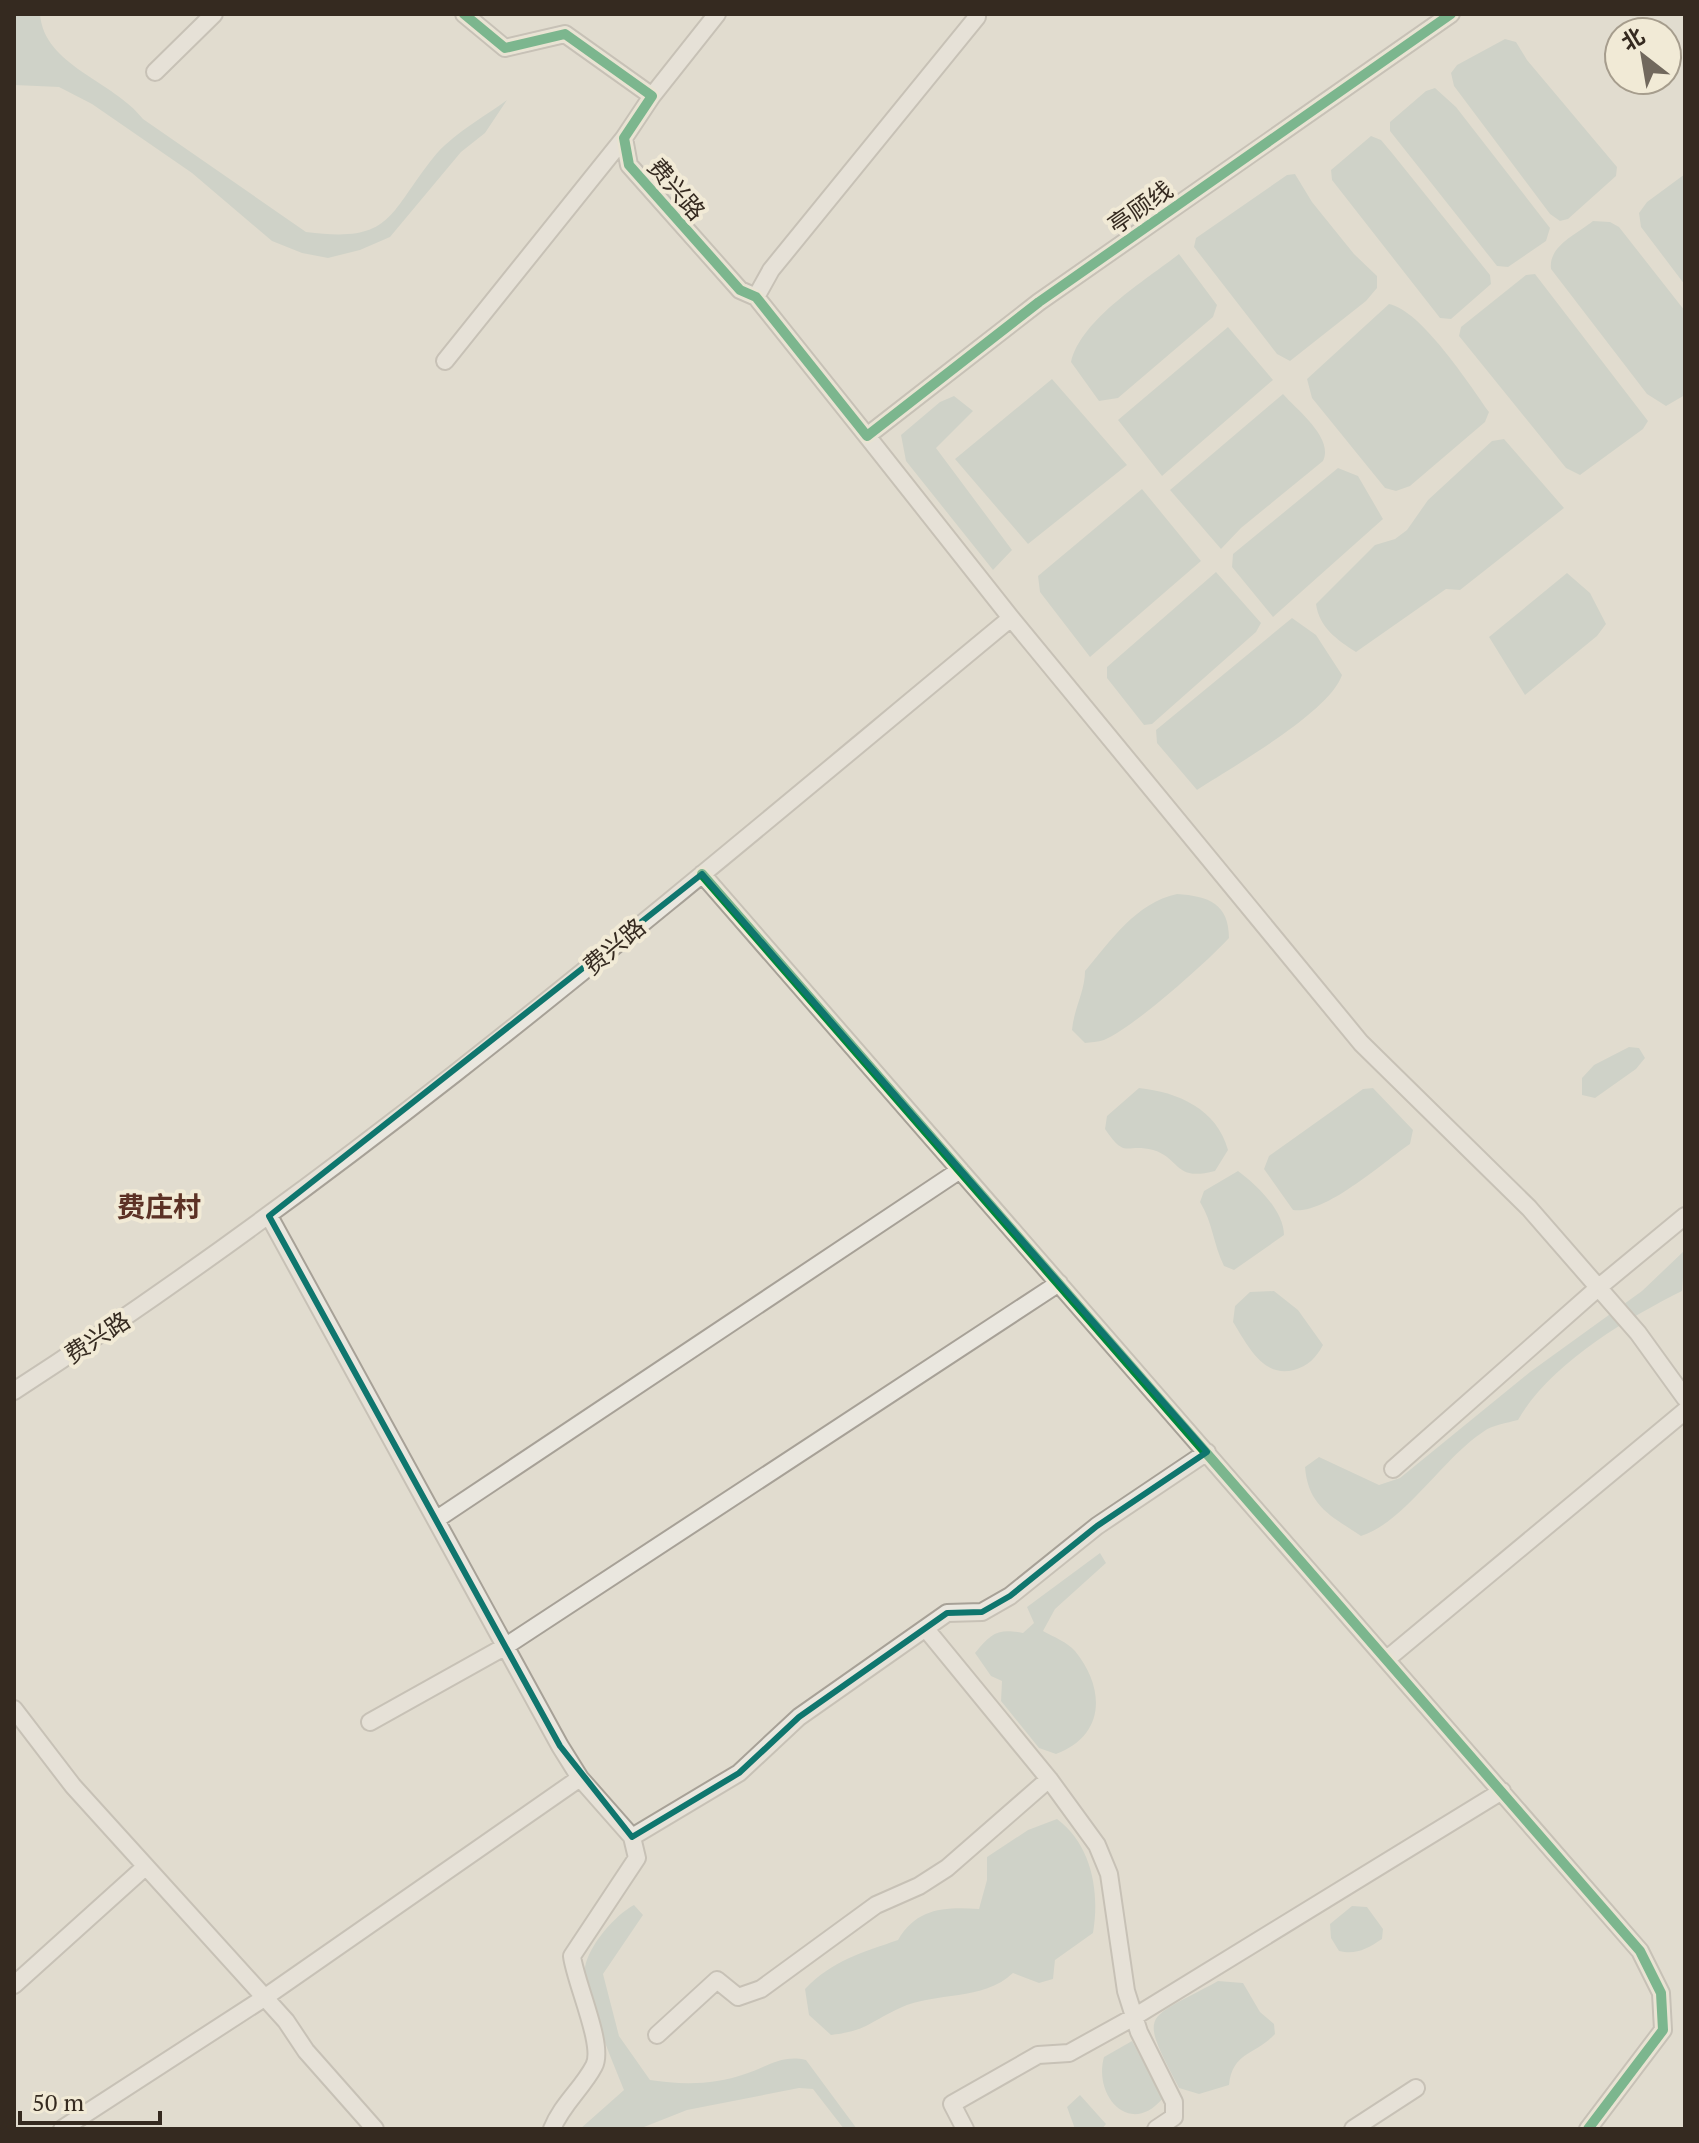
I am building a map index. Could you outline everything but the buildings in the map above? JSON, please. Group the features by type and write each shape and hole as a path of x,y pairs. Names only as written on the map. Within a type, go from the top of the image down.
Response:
{"street":[{"path":"155,72 214,14"},
{"path":"464,14 505,48 565,34 652,96"},
{"path":"445,361 624,138 652,96 717,14"},
{"name":"亭顾线","path":"863,432 1039,302 1451,14"},
{"path":"756,297 771,270 977,17"},
{"name":"费兴路","path":"14,1391 152,1302 523,1022 1011,618 756,297 740,290 629,165 624,138"},
{"path":"1011,618 1361,1043 1529,1208 1638,1333 1685,1398"},
{"path":"702,874 1640,1951 1661,1993 1663,2030 1588,2129"},
{"path":"437,1519 960,1170"},
{"path":"269,1216 580,1778 632,1837 637,1858 572,1956 574,1975 597,2049 596,2064 559,2110 552,2129"},
{"path":"1393,1469 1685,1216"},
{"path":"370,1722 506,1646 1059,1283"},
{"path":"1387,1659 1685,1411"},
{"path":"632,1837 739,1773 799,1717 947,1613 982,1612 1010,1596 1097,1526 1207,1452"},
{"path":"926,1629 1049,1779 1097,1845 1109,1874 1126,1991 1134,2017 1174,2102 1174,2117 1156,2129"},
{"path":"14,1709 73,1786 264,1998 375,2129"},
{"path":"62,2129 264,1998 580,1778"},
{"path":"657,2035 717,1980 738,1997 761,1989 876,1905 919,1886 947,1868 1049,1779"},
{"path":"965,2129 952,2104 1038,2055 1069,2053 1134,2017 1502,1791"},
{"path":"14,1985 145,1867"},
{"path":"1353,2129 1416,2088"}],"highlighted area":[{"path":"702,874 1207,1452 1097,1526 1010,1596 982,1612 947,1613 799,1717 739,1773 632,1837 560,1746 269,1216"}],"shaded area":[{"path":"14,14 40,14 44,32 67,60 115,94 143,119 306,232 356,233 372,229 395,210 440,150 507,100 485,133 461,152 390,237 360,250 328,258 302,253 272,241 192,173 92,104 59,87 14,85"},
{"path":"1505,39 1516,42 1527,60 1617,167 1616,176 1568,219 1560,221 1550,214 1454,86 1451,73 1457,65"},
{"path":"1435,88 1456,107 1550,228 1546,241 1508,267 1497,266 1390,131 1390,122 1426,91"},
{"path":"1371,136 1381,140 1490,275 1491,284 1451,319 1440,318 1332,180 1331,170"},
{"path":"1295,174 1312,202 1354,254 1377,276 1377,288 1366,301 1290,361 1277,354 1194,247 1196,238 1287,175"},
{"path":"1685,174 1685,285 1641,227 1639,213 1647,202"},
{"path":"1593,221 1610,222 1619,227 1685,311 1685,395 1666,406 1647,394 1551,269 1551,261 1559,247"},
{"path":"1179,254 1217,305 1213,317 1118,398 1099,401 1071,362 1077,346 1087,331 1116,302"},
{"path":"1535,274 1648,421 1643,429 1580,475 1566,468 1459,336 1461,327 1526,275"},
{"path":"1389,304 1402,309 1430,334 1489,412 1485,422 1410,486 1396,491 1385,488 1312,398 1307,379"},
{"path":"1228,327 1273,380 1162,476 1118,420"},
{"path":"1052,379 1127,465 1028,544 955,459"},
{"path":"1283,394 1319,434 1324,443 1323,461 1241,528 1221,549 1170,490"},
{"path":"954,396 973,411 936,448 1012,550 993,570 906,461 901,435 940,402"},
{"path":"1504,439 1564,508 1460,590 1446,589 1356,652 1336,638 1321,620 1316,604 1375,545 1395,539 1407,530 1428,500 1492,441"},
{"path":"1338,468 1358,476 1383,519 1273,617 1232,567 1233,554"},
{"path":"1142,489 1201,561 1090,657 1040,592 1038,576"},
{"path":"1216,572 1261,623 1256,632 1152,724 1144,725 1107,678 1107,667"},
{"path":"1567,573 1590,593 1606,624 1597,636 1525,695 1489,637"},
{"path":"1292,618 1316,635 1342,675 1334,690 1300,722 1197,790 1157,743 1156,730"},
{"path":"1177,894 1199,897 1215,904 1225,917 1229,938 1133,1023 1104,1040 1085,1043 1072,1030 1085,971 1125,924 1149,905"},
{"path":"1629,1047 1639,1048 1645,1058 1636,1069 1595,1098 1582,1095 1582,1078 1594,1065"},
{"path":"1139,1088 1168,1094 1205,1113 1223,1136 1228,1150 1215,1171 1201,1174 1184,1171 1153,1150 1122,1147 1112,1139 1105,1129 1107,1116"},
{"path":"1373,1088 1413,1130 1410,1144 1337,1196 1306,1209 1293,1210 1264,1169 1269,1156 1363,1089"},
{"path":"1238,1171 1261,1191 1274,1208 1284,1235 1234,1270 1224,1266 1200,1202 1204,1191"},
{"path":"1685,1250 1682,1291 1614,1329 1569,1362 1549,1380 1518,1420 1483,1432 1393,1518 1377,1529 1361,1536 1331,1516 1316,1501 1305,1467 1319,1457 1379,1485 1400,1478 1530,1372 1642,1291"},
{"path":"1274,1291 1298,1310 1323,1345 1311,1361 1294,1370 1283,1371 1265,1365 1233,1322 1235,1306 1250,1292"},
{"path":"1100,1553 1106,1563 1055,1609 1043,1631 1075,1651 1092,1681 1096,1696 1092,1724 1084,1736 1056,1754 1039,1748 1001,1701 1002,1681 991,1676 975,1653 996,1634 1007,1631 1023,1633 1034,1623 1027,1607"},
{"path":"1057,1819 1069,1830 1086,1856 1094,1886 1095,1917 1093,1933 1055,1960 1053,1979 1039,1983 1013,1973 987,1988 914,2003 861,2028 831,2035 809,2015 805,1989 826,1971 848,1958 898,1940 914,1921 932,1912 954,1908 979,1909 987,1880 987,1857 1028,1830"},
{"path":"634,1905 643,1915 603,1974 619,2036 650,2080 710,2082 733,2078 782,2060 806,2060 857,2129 844,2129 813,2089 799,2088 687,2110 639,2129 580,2129 624,2090 593,2010 585,1967 587,1958 604,1932"},
{"path":"1352,1906 1367,1907 1383,1929 1382,1939 1361,1950 1339,1951 1331,1938 1330,1924"},
{"path":"1218,1981 1243,1983 1260,2012 1274,2024 1275,2034 1240,2060 1231,2074 1229,2085 1199,2094 1179,2088 1157,2044 1155,2020 1162,2012"},
{"path":"1132,2041 1163,2098 1151,2109 1138,2114 1127,2113 1109,2098 1102,2072 1104,2057"},
{"path":"1080,2095 1106,2124 1102,2129 1075,2129 1067,2107"}],"cycle path":[{"path":"464,14 505,48 565,34 652,96 624,138 629,165 740,290 756,297 867,436 1039,302 1451,14"},
{"path":"702,874 1640,1951 1661,1993 1663,2030 1588,2129"}],"district":[{"name":"费庄村","path":"159,1206"}]}
